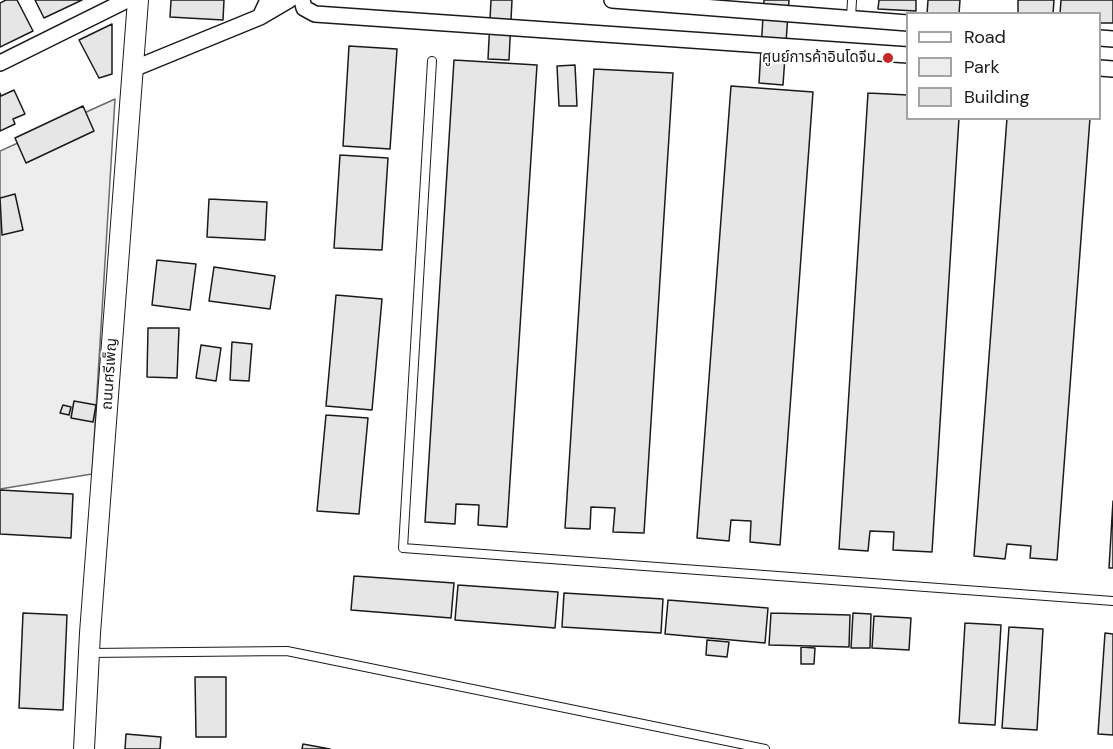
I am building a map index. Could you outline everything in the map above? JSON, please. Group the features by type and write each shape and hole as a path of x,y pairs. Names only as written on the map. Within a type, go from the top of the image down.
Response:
{"main road":[{"name":"ถนนศรีเพ็ญ","path":"84,749 89,653 138,0"}],"street":[{"path":"0,63 127,0"},
{"path":"260,17 268,0"},
{"path":"133,69 260,17 289,0"},
{"path":"302,0 304,8 315,14 906,55"},
{"path":"612,0 906,23"}],"lane":[{"path":"850,18 852,0"},
{"path":"432,61 403,548 1113,601"},
{"path":"89,653 287,651 765,749"}],"green space":[{"path":"115,99 92,474 0,489 0,151"}],"building":[{"path":"6,0 17,0 33,31 0,47 0,3"},
{"path":"35,0 82,0 44,18"},
{"path":"171,0 224,0 223,20 170,17"},
{"path":"491,0 512,0 509,60 488,59"},
{"path":"764,0 789,0 783,85 759,83"},
{"path":"879,0 916,0 916,11 878,9"},
{"path":"928,0 960,0 959,12 927,12"},
{"path":"1018,0 1054,0 1053,12 1018,12"},
{"path":"1061,0 1113,0 1113,23 1101,23 1101,12 1060,12"},
{"path":"112,24 112,74 99,78 79,40"},
{"path":"349,46 397,49 390,149 343,146"},
{"path":"454,60 537,65 507,527 478,525 479,505 456,504 455,524 425,522"},
{"path":"575,65 577,106 559,106 557,66"},
{"path":"594,69 673,73 644,533 613,532 615,508 591,507 590,529 565,528"},
{"path":"731,86 813,92 780,545 750,542 751,521 731,520 729,541 697,538"},
{"path":"14,90 25,114 13,119 15,124 0,131 0,93 1,96"},
{"path":"868,93 906,95 906,120 959,120 932,552 893,550 894,532 870,531 868,551 839,549"},
{"path":"83,106 94,131 26,163 15,138"},
{"path":"1007,120 1090,120 1057,560 1030,558 1031,546 1007,544 1005,559 974,556"},
{"path":"340,155 388,158 382,250 334,248"},
{"path":"15,194 23,230 2,235 0,198"},
{"path":"209,199 267,202 265,240 207,237"},
{"path":"157,260 196,264 190,310 152,305"},
{"path":"214,267 275,276 270,309 209,301"},
{"path":"336,295 382,299 372,410 326,406"},
{"path":"148,328 179,328 177,378 147,377"},
{"path":"232,342 252,344 249,381 230,380"},
{"path":"201,345 221,348 216,381 196,378"},
{"path":"74,401 96,405 93,422 71,418"},
{"path":"63,405 71,407 69,415 60,413"},
{"path":"326,415 368,418 359,514 317,511"},
{"path":"0,490 73,494 71,538 0,534"},
{"path":"1113,501 1113,568 1109,568"},
{"path":"354,576 454,583 451,618 351,610"},
{"path":"458,585 558,592 555,628 455,620"},
{"path":"564,593 663,599 661,633 562,627"},
{"path":"668,600 768,608 765,643 665,634"},
{"path":"23,613 67,615 63,710 19,708"},
{"path":"771,613 850,615 849,647 769,645"},
{"path":"853,613 871,614 870,648 851,648"},
{"path":"874,616 911,618 909,650 872,648"},
{"path":"965,623 1001,625 995,725 959,723"},
{"path":"1009,627 1043,629 1037,730 1002,728"},
{"path":"1105,633 1113,634 1113,735 1098,734"},
{"path":"707,640 729,642 727,657 706,655"},
{"path":"801,647 815,648 814,664 801,664"},
{"path":"195,677 226,677 226,737 196,737"},
{"path":"126,734 161,737 160,749 125,749"},
{"path":"303,744 330,749 302,749"}],"place":[{"name":"ศูนย์การค้าอินโดจีน","path":"888,58"}]}
